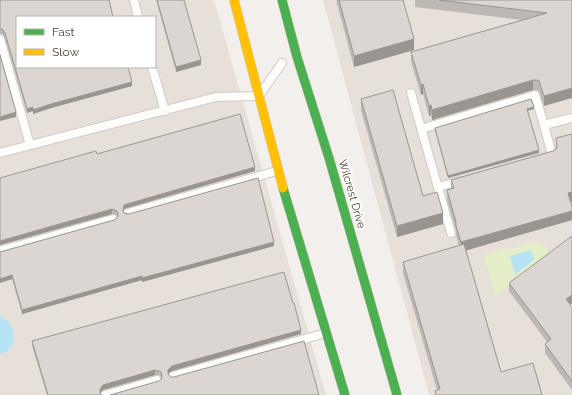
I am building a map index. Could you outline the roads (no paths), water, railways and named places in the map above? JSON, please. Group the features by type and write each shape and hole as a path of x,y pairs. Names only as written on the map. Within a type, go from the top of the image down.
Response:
{"main road":[{"path":"234,0 278,171 345,395"},
{"name":"Wilcrest Drive","path":"282,0 297,57 329,158 397,395"}],"lane":[{"path":"134,0 138,16"},
{"path":"0,39 30,146"},
{"path":"0,153 216,97 259,96 282,63"},
{"path":"152,68 166,110"},
{"path":"411,93 451,232"},
{"path":"421,129 535,95 552,155 537,159"},
{"path":"544,126 572,118"},
{"path":"128,213 278,171"},
{"path":"438,187 468,179"},
{"path":"0,251 113,219"},
{"path":"173,376 326,334"},
{"path":"105,395 157,380"}],"water":[{"path":"531,250 534,260 515,275 510,256"},
{"path":"0,316 6,319 10,324 13,329 14,336 11,348 0,354"}]}
